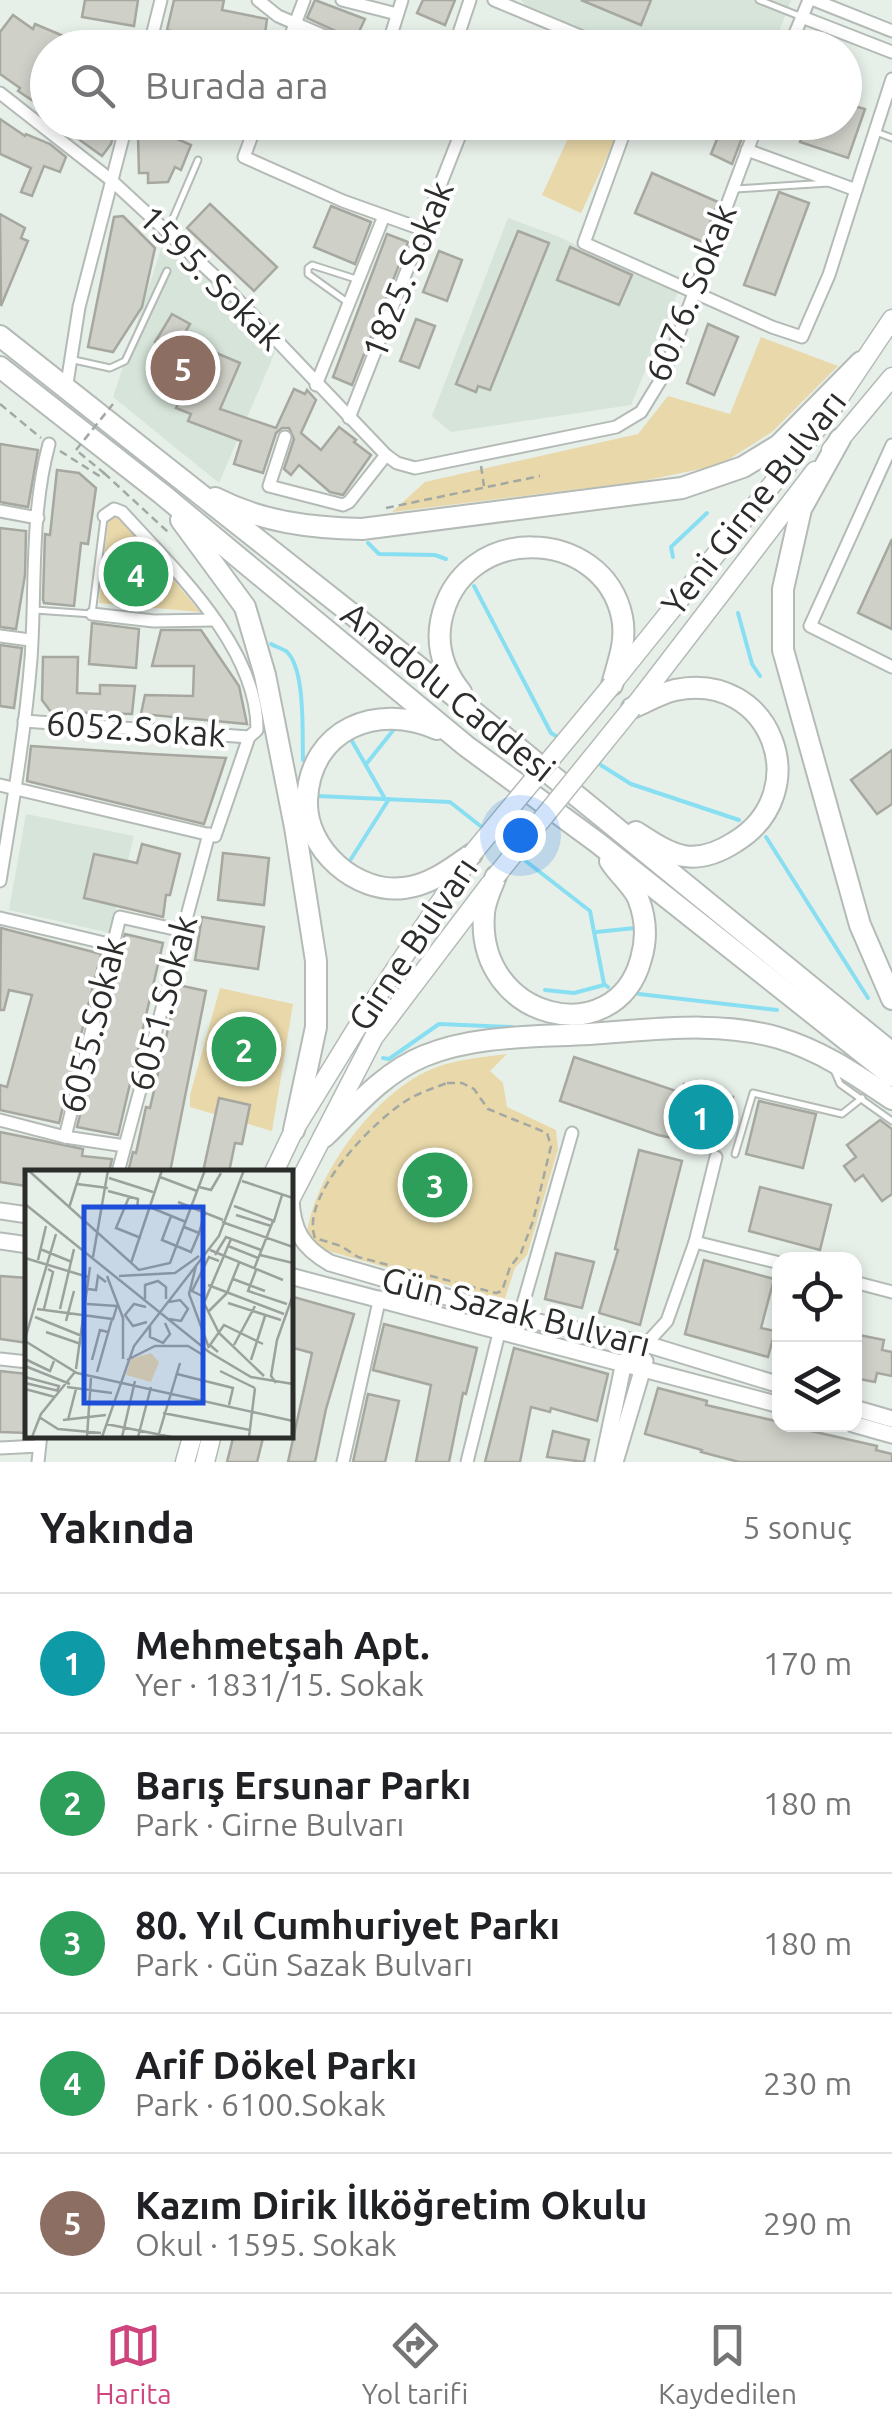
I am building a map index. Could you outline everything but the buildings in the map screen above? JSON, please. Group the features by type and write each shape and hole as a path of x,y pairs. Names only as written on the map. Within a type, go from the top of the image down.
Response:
{"highway":[{"name":"Anadolu Caddesi","path":"0,336 493,726 892,1052"},
{"path":"180,480 228,504 273,520 321,529 362,529 682,488 743,467 779,445 861,362"},
{"name":"Anadolu Caddesi","path":"0,367 162,494 466,746 598,843 892,1076"},
{"path":"840,439 801,509 783,590 783,650 860,925 892,1000"},
{"path":"162,494 245,607 265,675 316,961 316,1026 294,1130"},
{"path":"493,726 451,678 443,664 439,634 445,603 459,578 476,562 504,549 552,548 597,571 616,598 623,621 623,644 612,684"},
{"path":"612,825 684,856 703,856 750,833 777,784 778,760 771,736 755,710 738,698 714,690 672,690 632,708"},
{"path":"466,746 418,720 372,718 346,730 321,756 307,801 311,827 325,854 345,873 368,885 406,888 438,878 472,854"},
{"path":"496,876 484,909 490,965 533,1008 561,1015 591,1012 626,988 638,970 646,944 644,916 636,894 598,843"},
{"path":"324,1137 380,1082 423,1056 469,1042 675,1028 722,1028 776,1037 826,1054 892,1099"}],"main road":[{"name":"Yeni Girne Bulvarı","path":"612,684 827,416 892,319"},
{"name":"Yeni Girne Bulvarı","path":"496,876 892,377"},
{"name":"Girne Bulvarı","path":"275,1170 294,1130 366,1013 472,854 612,684"},
{"name":"Girne Bulvarı","path":"292,1195 374,1037 496,876"},
{"name":"Gün Sazak Bulvarı","path":"292,1210 296,1232 305,1246 330,1263 519,1318 646,1344 772,1383"},
{"path":"0,1211 25,1215"},
{"path":"0,1242 25,1246"},
{"name":"Gün Sazak Bulvarı","path":"292,1276 772,1403"},
{"path":"604,1462 624,1362 646,1344"},
{"path":"615,1462 644,1368 646,1344"},
{"path":"862,1410 892,1419"},
{"path":"862,1427 892,1435"},
{"path":"185,1462 191,1437"},
{"path":"205,1462 211,1437"}],"street":[{"path":"153,30 161,0"},
{"path":"258,0 278,16 311,30"},
{"path":"292,30 304,0"},
{"path":"342,0 397,14"},
{"path":"392,30 402,0"},
{"path":"458,30 470,0"},
{"path":"494,0 566,30"},
{"path":"797,30 812,0 892,32"},
{"path":"802,18 834,30"},
{"path":"862,41 892,52"},
{"path":"621,140 584,243 772,327 802,336 829,275 892,79"},
{"name":"1595. Sokak","path":"0,93 30,117"},
{"name":"1595. Sokak","path":"59,140 110,180 219,280 386,456 415,468"},
{"path":"66,390 79,307 122,140"},
{"path":"250,140 244,156 424,230"},
{"name":"1825. Sokak","path":"349,418 459,140"},
{"name":"6076. Sokak","path":"415,468 616,427 641,412 662,376 751,140"},
{"path":"747,150 856,190"},
{"path":"316,385 384,216"},
{"path":"285,437 269,486 335,506 349,502 386,456"},
{"path":"0,882 32,655 38,518 49,444"},
{"path":"892,445 810,626 892,668"},
{"name":"6051.Sokak","path":"104,516 109,510 122,512 194,590 241,668 257,708 257,730 249,737 212,835 183,931 119,1170"},
{"path":"0,511 38,518"},
{"path":"92,614 154,621 214,620"},
{"path":"0,636 30,640"},
{"name":"6052.Sokak","path":"24,721 249,737"},
{"path":"0,785 212,835"},
{"name":"6055.Sokak","path":"65,1137 120,917 183,931"},
{"path":"0,918 113,945"},
{"path":"0,1120 65,1137 125,1146"},
{"path":"519,1318 572,1132"},
{"path":"646,1344 668,1322 695,1242 716,1157"},
{"path":"695,1242 772,1261"},
{"path":"862,1284 892,1292"},
{"path":"344,1462 380,1297"},
{"path":"467,1462 499,1332"},
{"path":"0,1358 25,1362"},
{"path":"0,1448 40,1440 38,1462"}],"lane":[{"path":"758,0 802,18"},
{"path":"875,132 892,138"},
{"path":"166,233 198,160"},
{"path":"732,189 836,183"},
{"path":"349,304 308,274 308,268 315,265 359,280"},
{"path":"71,360 110,368 125,361 166,271"},
{"path":"32,610 92,614 104,516"},
{"path":"826,1054 840,1084 892,1120"},
{"path":"735,1154 753,1093 842,1114 862,1098"}],"path":[{"path":"113,404 76,450 170,534"},
{"path":"480,454 484,486"},
{"path":"376,511 540,476"},
{"path":"462,1082 474,1088 488,1109 547,1133 551,1146 533,1221 502,1291 488,1292 358,1257 315,1238 312,1225 316,1211 334,1174 383,1119 406,1100 446,1084 462,1082"}],"shaded area":[{"path":"521,0 791,0 780,30 585,30"},
{"path":"567,140 615,140 581,213 542,195"},
{"path":"508,218 557,236 678,292 631,405 451,432 432,416"},
{"path":"166,234 275,352 219,483 113,397"},
{"path":"761,337 838,366 772,432 720,465 638,482 392,512 425,482 638,434 668,396 730,414"},
{"path":"109,514 124,520 200,612 99,603"},
{"path":"26,814 134,836 110,933 9,910"},
{"path":"220,988 293,1004 272,1131 190,1107"},
{"path":"507,1054 490,1071 503,1083 507,1107 556,1130 558,1149 527,1255 515,1268 504,1301 318,1248 307,1234 322,1185 372,1113 393,1093 437,1067"}],"waterway":[{"path":"673,557 671,547 707,513"},
{"path":"368,543 379,554 435,555 446,559"},
{"path":"474,586 551,733 559,738"},
{"path":"738,613 752,664 760,676"},
{"path":"271,644 286,651 297,672 303,760"},
{"path":"367,763 395,728"},
{"path":"352,741 384,797"},
{"path":"596,762 631,784 739,820"},
{"path":"317,796 450,802 483,828"},
{"path":"351,859 389,799"},
{"path":"495,837 511,849"},
{"path":"766,837 868,998"},
{"path":"518,855 590,911 604,984 608,987"},
{"path":"596,932 635,928"},
{"path":"545,990 574,993 604,985"},
{"path":"639,994 777,1010"},
{"path":"383,1058 389,1059 439,1024 512,1027"}],"place":[{"name":"Kazım Dirik İlköğretim Okulu","path":"183,368"},
{"name":"Arif Dökel Parkı","path":"136,574"},
{"name":"Barış Ersunar Parkı","path":"244,1049"},
{"name":"Mehmetşah Apt.","path":"701,1117"},
{"name":"80. Yıl Cumhuriyet Parkı","path":"435,1185"}]}
